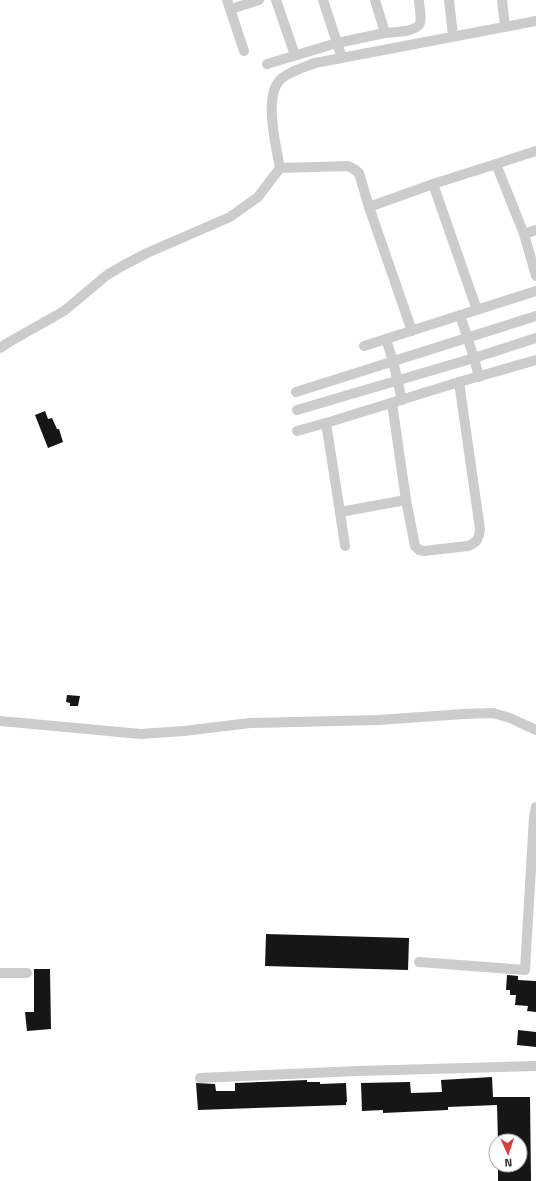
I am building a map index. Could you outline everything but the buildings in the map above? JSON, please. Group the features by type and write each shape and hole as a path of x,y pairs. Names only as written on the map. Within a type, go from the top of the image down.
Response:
{"street":[{"path":"244,51 229,4 259,0"},
{"path":"276,0 294,55"},
{"path":"323,0 342,58"},
{"path":"375,0 385,33"},
{"path":"267,64 337,43 385,33 412,30 420,23 419,0"},
{"path":"449,0 453,36"},
{"path":"502,0 505,26"},
{"path":"0,348 11,340 64,311 107,275 124,265 147,253 230,217 258,197 280,168 271,106 274,89 281,78 315,63 536,21"},
{"path":"369,207 433,184 536,151"},
{"path":"496,164 524,234 536,276"},
{"path":"280,168 348,166 359,173 369,207 412,330"},
{"path":"433,184 478,310"},
{"path":"524,234 536,230"},
{"path":"364,346 536,291"},
{"path":"460,315 479,377"},
{"path":"296,392 536,316"},
{"path":"297,410 398,381 536,338"},
{"path":"386,339 402,400"},
{"path":"296,431 536,360"},
{"path":"392,403 406,500 414,543 419,550 424,551 468,546 474,544 479,538 480,529 459,382"},
{"path":"326,423 345,546"},
{"path":"340,512 406,500"},
{"path":"0,721 141,734 184,731 250,723 378,720 493,713 510,718 536,730"},
{"path":"525,970 535,814"},
{"path":"418,962 536,971"},
{"path":"0,973 28,973"},
{"path":"200,1078 358,1071 536,1066"}]}
